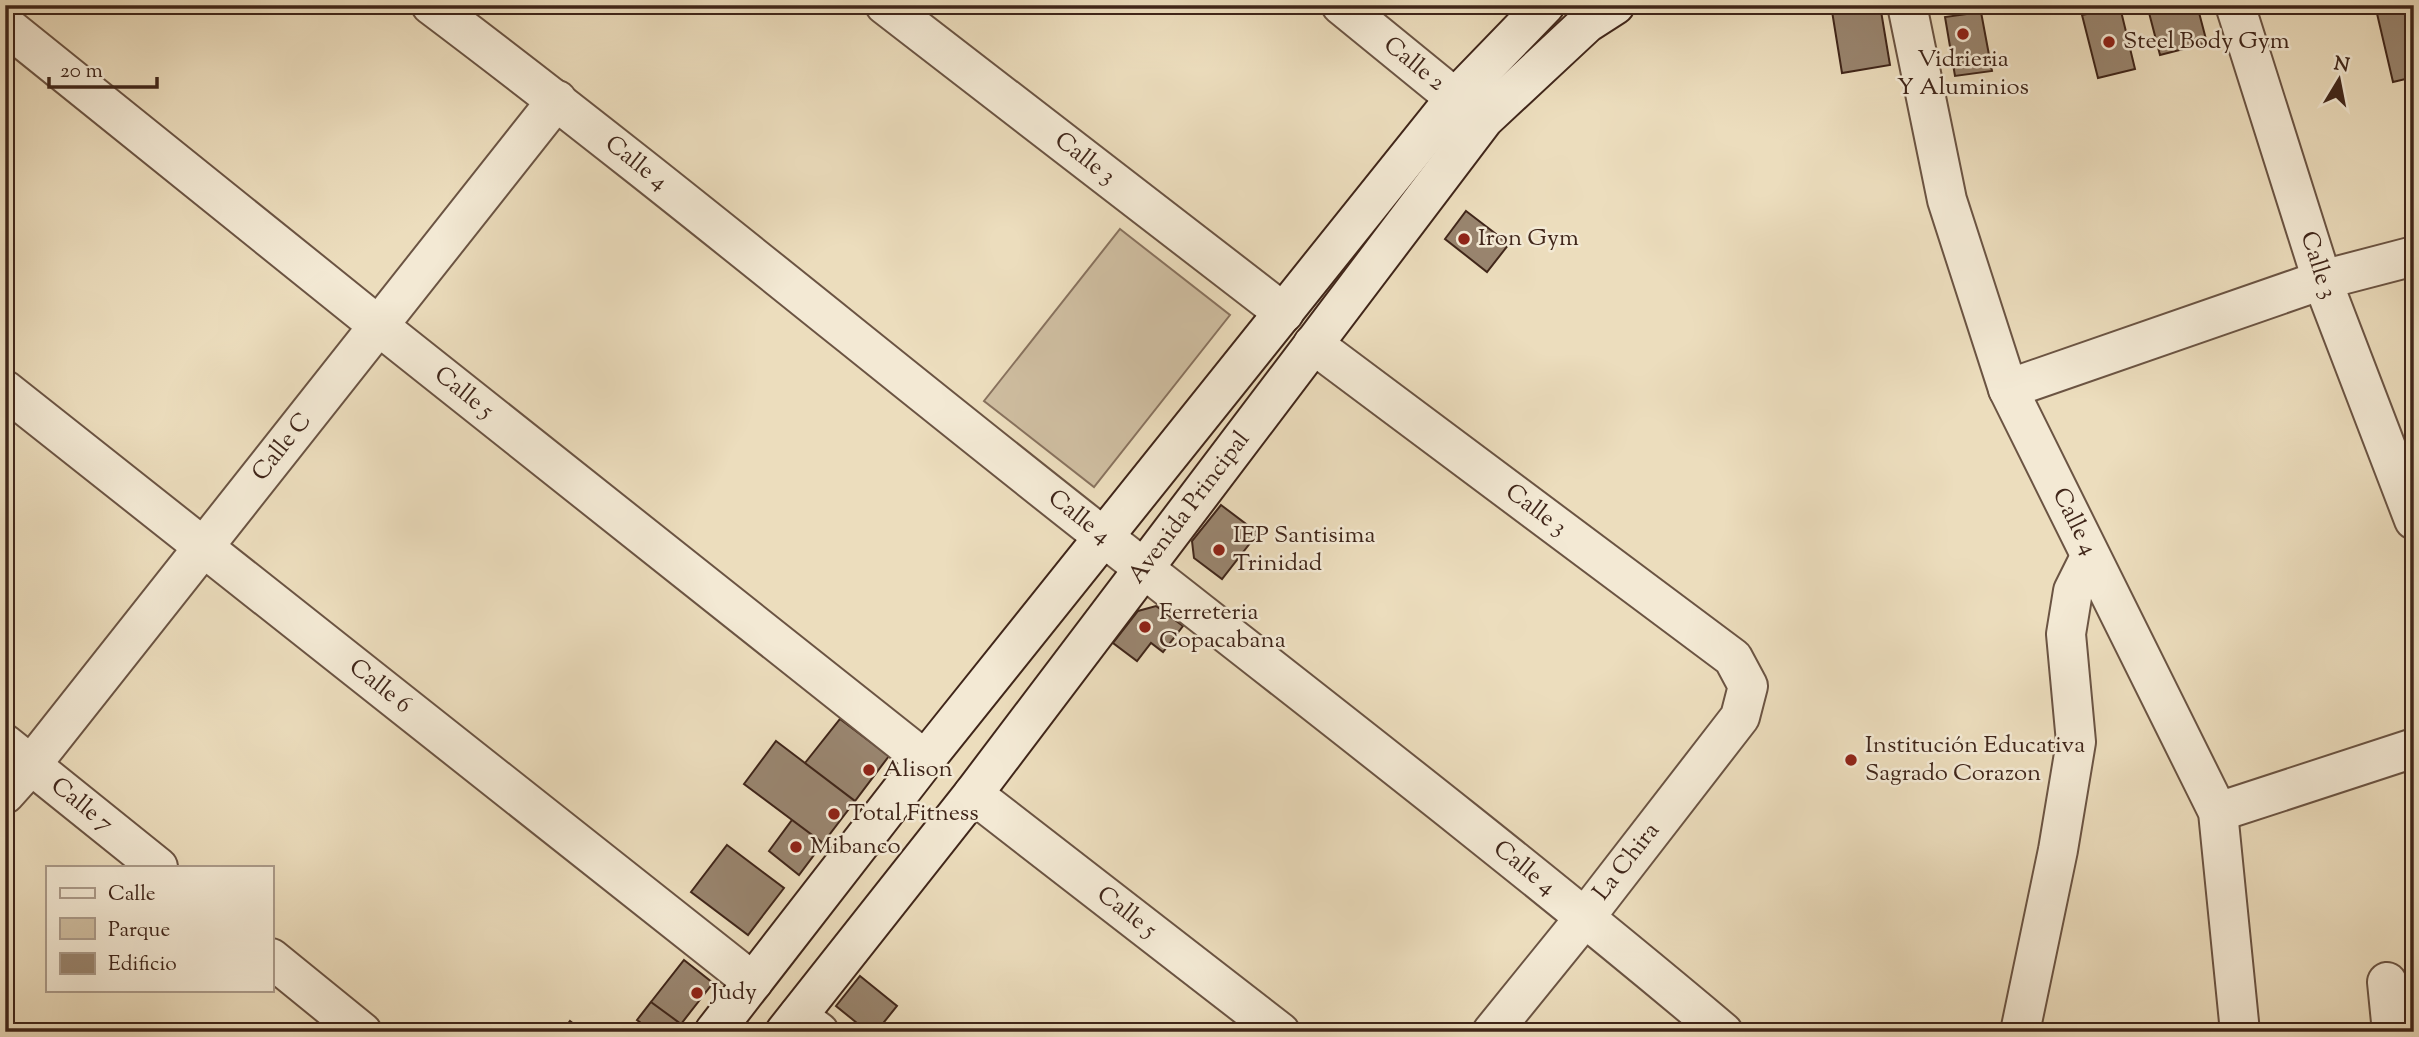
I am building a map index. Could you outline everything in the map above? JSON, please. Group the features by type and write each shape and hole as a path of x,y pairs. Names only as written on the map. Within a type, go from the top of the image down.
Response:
{"street":[{"name":"Calle 4","path":"431,5 557,100 1104,537 1586,916 1723,1032"},
{"name":"Calle 3","path":"885,5 1284,313"},
{"name":"Calle 2","path":"1341,5 1455,98"},
{"name":"Avenida Principal","path":"714,1032 925,760 1455,98 1545,5"},
{"name":"Avenida Principal","path":"801,1026 973,794 1484,119 1587,23 1615,5"},
{"name":"Calle 4","path":"1906,5 1947,200 2008,389 2218,812 2240,1032"},
{"name":"Calle 3","path":"2235,5 2322,280 2414,520"},
{"name":"Calle 5","path":"5,25 925,760"},
{"name":"Calle C","path":"5,794 18,755 203,547 380,327 557,100"},
{"path":"2008,389 2322,280 2414,256"},
{"name":"Calle 3","path":"1313,344 1733,658 1748,686"},
{"name":"Calle 6","path":"5,390 753,982"},
{"path":"2020,1032 2058,850 2076,741 2066,634 2073,591 2090,556"},
{"name":"La Chira","path":"1492,1032 1586,916 1740,717 1748,686"},
{"path":"2218,812 2414,748"},
{"name":"Calle 7","path":"18,755 157,866"},
{"name":"Calle 5","path":"973,794 1280,1032"},
{"path":"273,960 362,1032"},
{"path":"2388,982 2392,1032"}],"green space":[{"path":"1120,229 1230,315 1094,487 984,401"}],"building":[{"path":"1831,5 1880,5 1890,65 1842,73"},
{"path":"2147,5 2197,5 2207,43 2160,55"},
{"path":"2375,5 2414,5 2414,77 2393,82"},
{"name":"Steel Body Gym","path":"2120,7 2135,69 2098,78 2082,15"},
{"path":"1981,12 1992,71 1955,76 1945,17"},
{"path":"1466,211 1509,244 1487,272 1445,239"},
{"name":"IEP Santisima Trinidad","path":"1221,505 1258,533 1222,579 1194,558 1192,541"},
{"path":"1156,606 1183,626 1163,652 1151,643 1137,661 1113,643 1138,611"},
{"path":"840,719 889,756 855,801 805,763"},
{"path":"776,741 855,801 823,843 744,784"},
{"name":"Mibanco","path":"792,820 823,843 799,875 769,851"},
{"path":"727,845 784,888 748,935 691,892"},
{"path":"684,960 713,983 681,1024 651,1002"},
{"path":"860,976 897,1006 876,1032 868,1032 836,1006"},
{"path":"651,1002 681,1024 676,1032 653,1032 637,1020"},
{"path":"570,1021 584,1032 562,1032"}],"place":[{"name":"Vidrieria Y Aluminios","path":"1963,34"},
{"name":"Steel Body Gym","path":"2109,42"},
{"name":"Iron Gym","path":"1464,239"},
{"name":"IEP Santisima Trinidad","path":"1219,550"},
{"name":"Ferreteria Copacabana","path":"1145,627"},
{"name":"Institución Educativa Sagrado Corazon","path":"1851,760"},
{"name":"Alison","path":"869,770"},
{"name":"Total Fitness","path":"834,814"},
{"name":"Mibanco","path":"796,847"},
{"name":"Judy","path":"697,993"}]}
